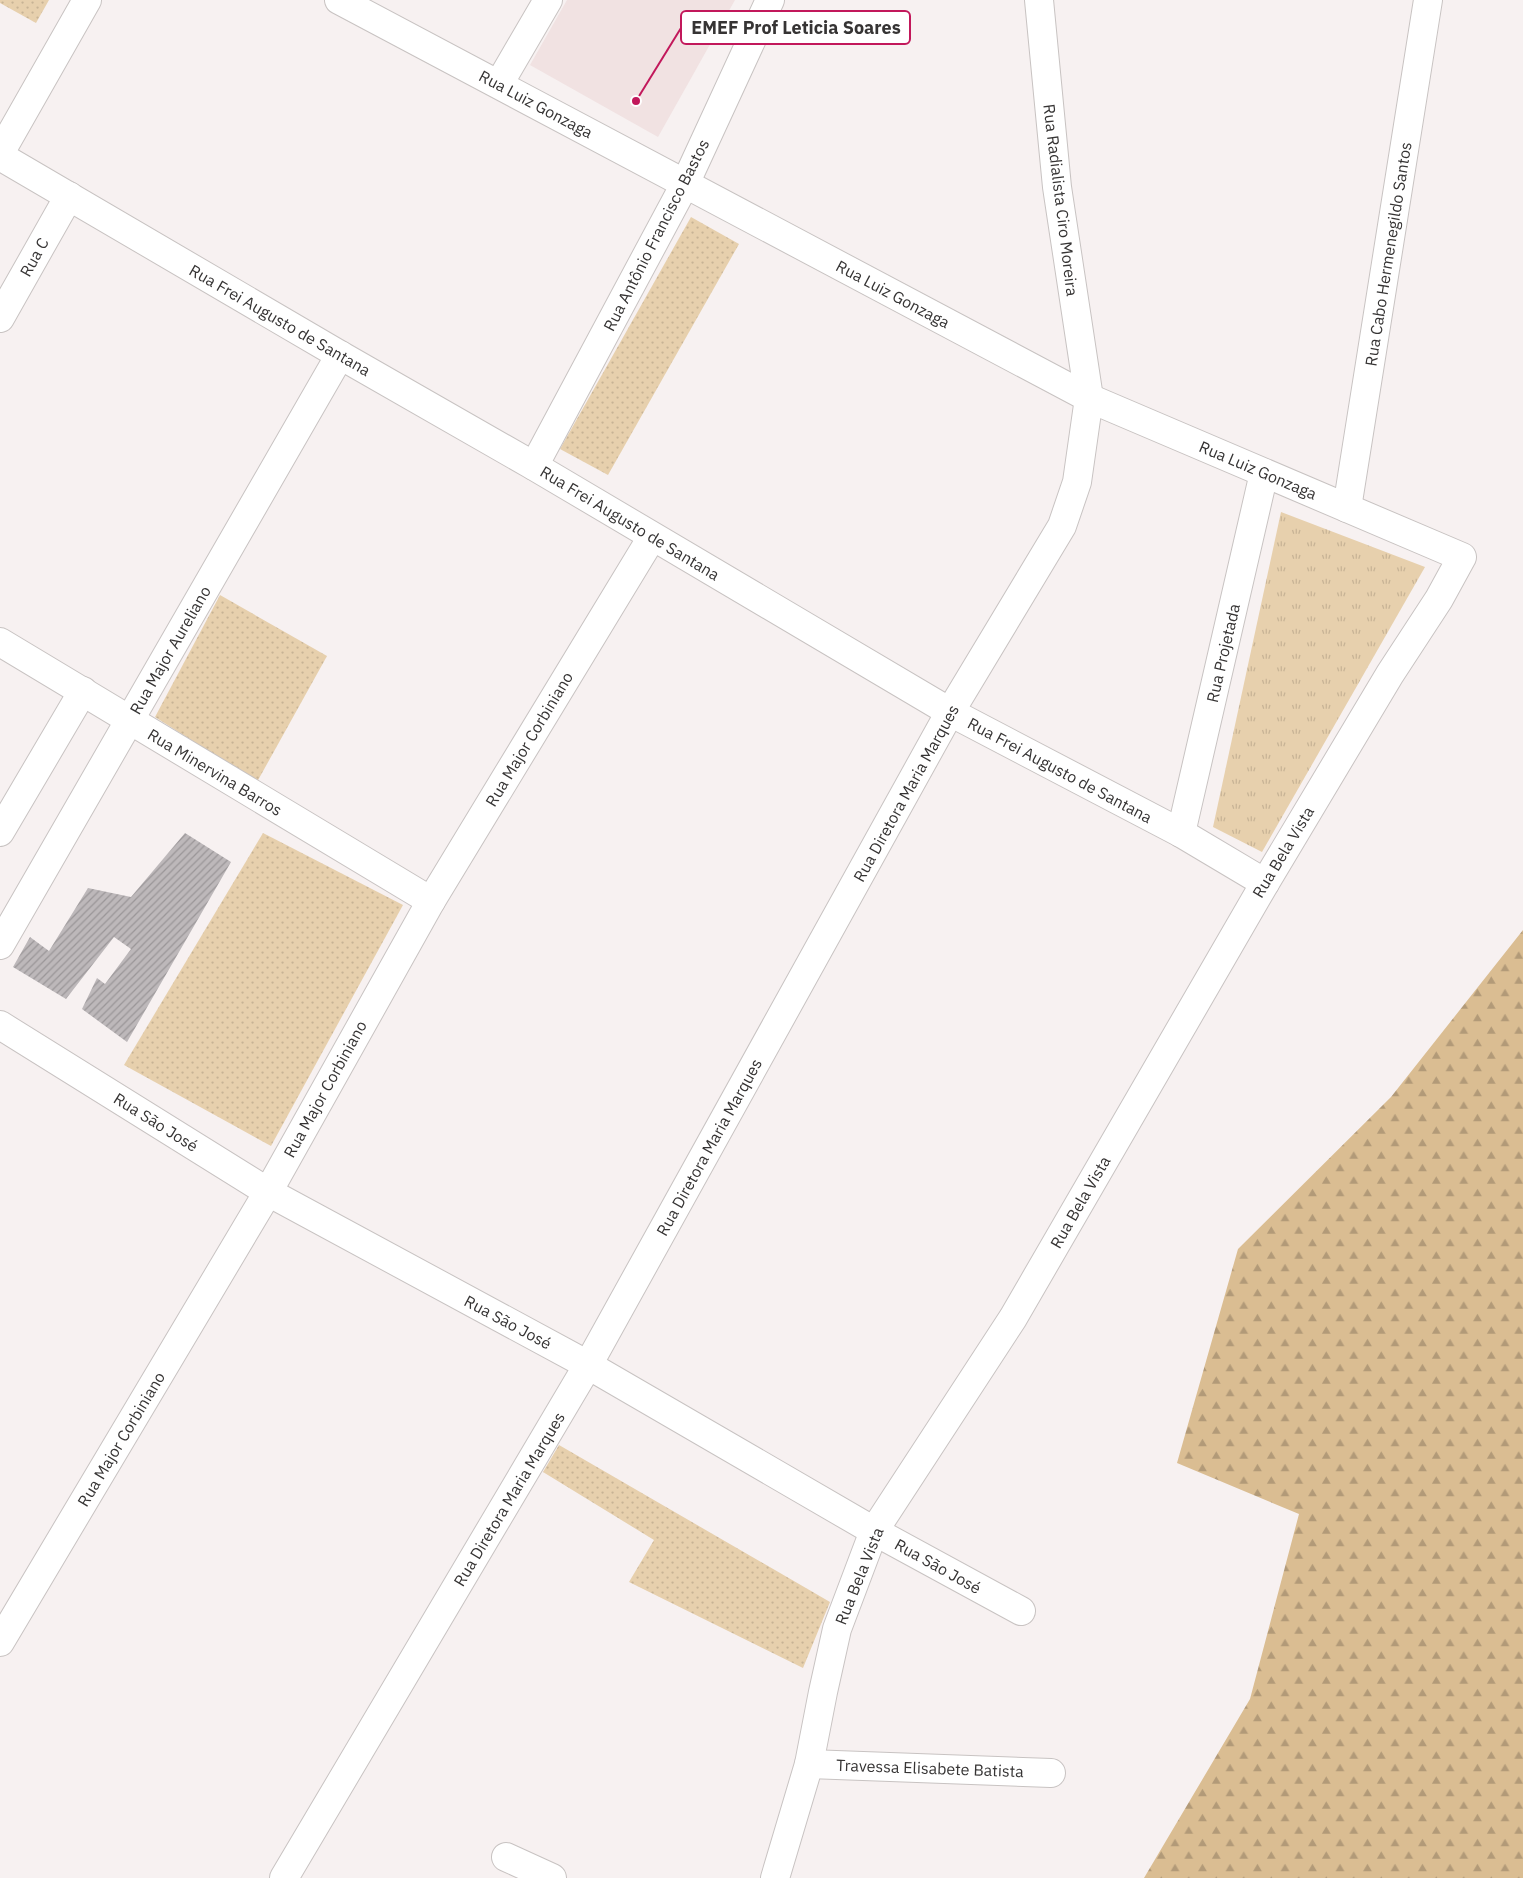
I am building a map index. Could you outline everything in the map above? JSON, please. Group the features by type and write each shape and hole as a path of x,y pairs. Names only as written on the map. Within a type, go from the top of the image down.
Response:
{"street":[{"path":"0,154 87,0"},
{"name":"Rua Luiz Gonzaga","path":"340,0 1089,398 1462,558"},
{"path":"499,84 548,0"},
{"name":"Rua Antônio Francisco Bastos","path":"534,466 685,184 770,0"},
{"name":"Rua Radialista Ciro Moreira","path":"1039,0 1057,187 1089,398"},
{"name":"Rua Cabo Hermenegildo Santos","path":"1348,508 1428,0"},
{"name":"Rua Frei Augusto de Santana","path":"0,154 950,712 1181,833 1264,883"},
{"name":"Rua C","path":"0,318 69,196"},
{"name":"Rua Major Aureliano","path":"0,945 340,355"},
{"name":"Rua Diretora Maria Marques","path":"284,1878 588,1365 950,712 1062,526 1077,482 1089,398"},
{"name":"Rua Projetada","path":"1181,833 1264,473"},
{"name":"Rua Major Corbiniano","path":"0,1642 268,1192 431,901 652,537"},
{"name":"Rua Bela Vista","path":"776,1878 809,1764 837,1629 874,1530 1013,1318 1264,883 1390,674 1439,599 1462,558"},
{"name":"Rua Minervina Barros","path":"0,642 431,901"},
{"path":"0,832 83,691"},
{"name":"Rua São José","path":"0,1025 268,1192 588,1365 874,1530 1021,1611"},
{"name":"Travessa Elisabete Batista","path":"809,1764 1050,1773"},
{"path":"506,1857 552,1878"}],"shaded area":[{"path":"567,0 735,0 658,137 530,65"}],"green space":[{"path":"0,0 49,0 36,23 0,3"},
{"path":"691,217 739,244 608,475 560,449"},
{"path":"1281,512 1425,567 1262,852 1213,827"},
{"path":"220,595 327,656 257,782 155,717"},
{"path":"263,833 403,905 271,1146 124,1065"},
{"path":"1523,930 1523,1878 1144,1878 1250,1699 1299,1514 1177,1463 1238,1249 1391,1097"},
{"path":"559,1445 830,1602 803,1668 629,1582 654,1540 543,1472"}],"building":[{"path":"185,833 231,862 127,1042 82,1009 97,978 105,984 131,949 114,937 66,999 13,967 30,937 49,951 88,888 131,897"}],"place":[{"name":"EMEF Prof Leticia Soares","path":"636,101"}]}
